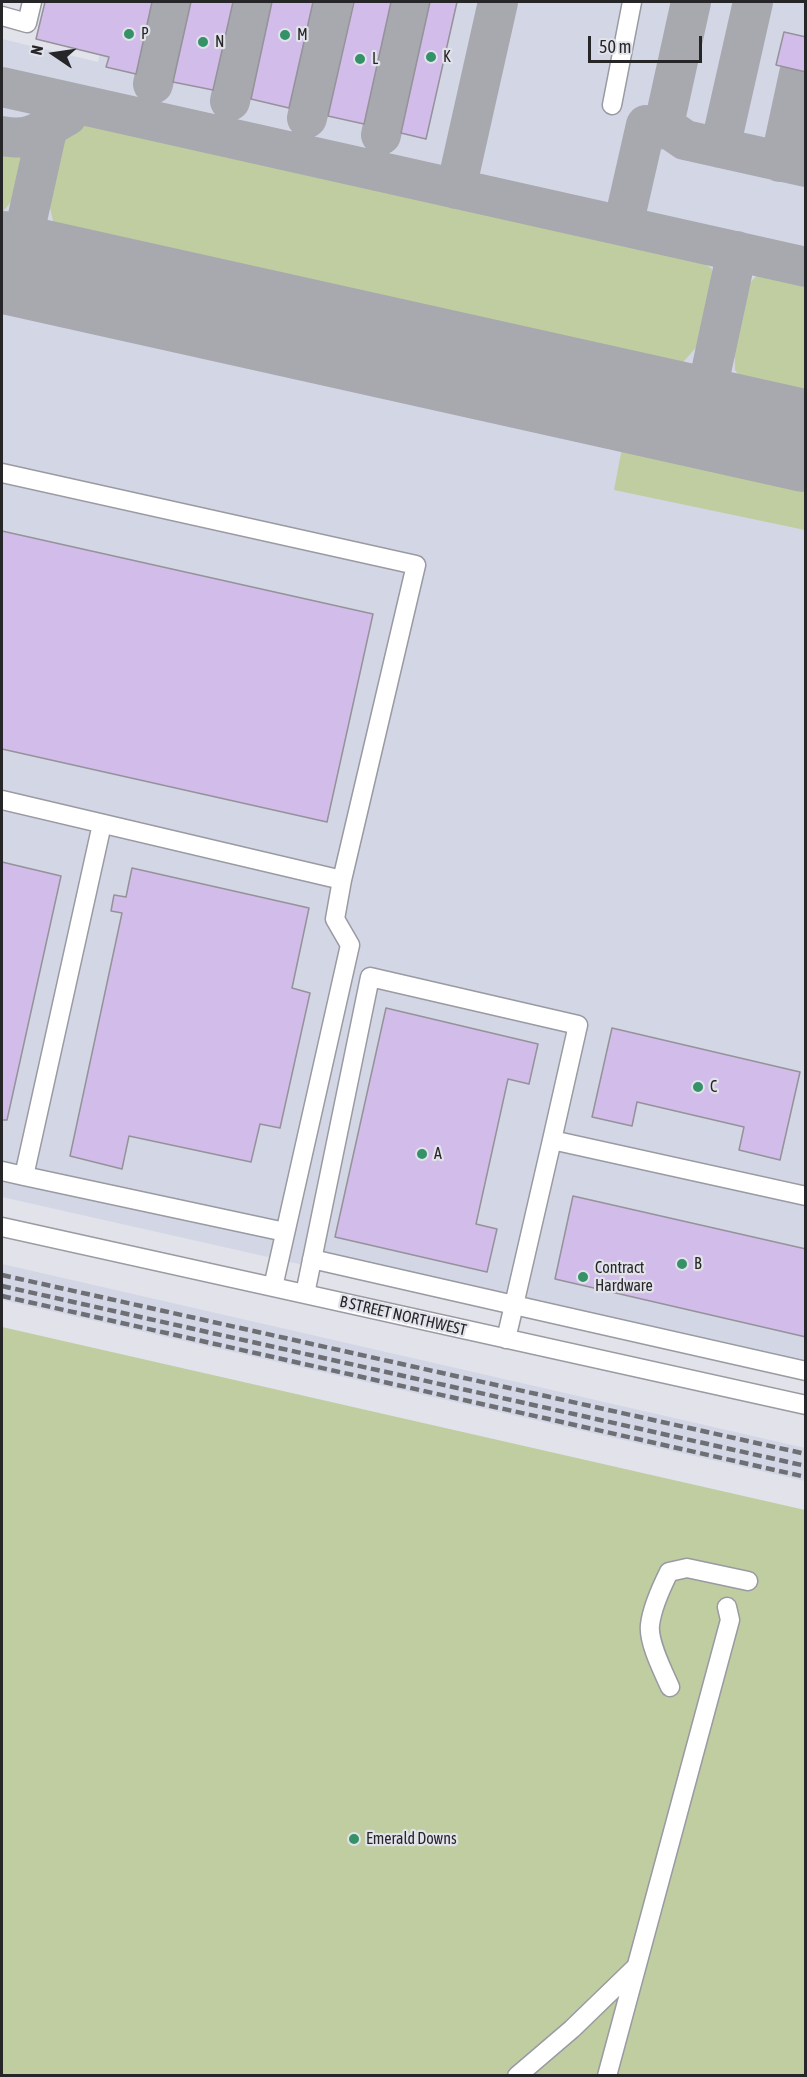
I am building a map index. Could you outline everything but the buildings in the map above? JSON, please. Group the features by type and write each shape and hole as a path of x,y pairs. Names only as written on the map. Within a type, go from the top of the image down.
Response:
{"street":[{"path":"2,16 27,23 32,2"},
{"path":"612,105 632,2"},
{"path":"2,473 416,565 342,880 335,919 350,945 273,1287"},
{"path":"2,800 342,880"},
{"path":"24,1176 102,824"},
{"path":"305,1294 370,977 578,1025 507,1339"},
{"path":"552,1140 805,1192"},
{"path":"2,1171 285,1232"},
{"name":"B STREET NORTHWEST","path":"2,1227 806,1405"},
{"path":"312,1259 806,1371"},
{"path":"670,1687 656,1654 650,1627 660,1590 669,1572 687,1568 748,1581"},
{"path":"607,2076 730,1620 727,1607"},
{"path":"517,2076 572,2028 637,1965"}],"shaded area":[{"path":"112,2 805,2 805,1378 2,1197 2,39 98,62"},
{"path":"2,1264 805,1448 805,1481 2,1300"}],"green space":[{"path":"88,121 398,190 597,230 689,253 712,269 712,304 698,345 679,367 655,377 262,290 84,247 55,230 49,203 50,178 60,146 73,127"},
{"path":"2,144 23,150 26,165 18,190 2,212"},
{"path":"759,273 805,283 805,410 773,403 747,387 735,370 734,333 743,291"},
{"path":"626,427 711,441 805,464 805,530 614,490"},
{"name":"Emerald Downs","path":"2,1327 805,1510 805,2075 2,2076"}],"taxiway":[{"path":"153,84 171,2"},
{"path":"230,101 252,2"},
{"path":"307,118 333,2"},
{"path":"381,135 410,2"},
{"path":"456,189 498,2"},
{"path":"663,129 691,2"},
{"path":"720,148 753,2"},
{"path":"780,162 799,74"},
{"path":"2,87 806,267"},
{"path":"17,265 54,99"},
{"path":"2,136 29,136 67,116"},
{"path":"623,226 646,125 672,131 685,140 806,167"},
{"path":"701,418 737,251"}],"runway":[{"path":"2,262 806,441"}],"railway":[{"path":"2,1275 806,1454"},
{"path":"2,1286 806,1466"},
{"path":"2,1296 806,1477"}],"place":[{"name":"P","path":"129,34"},
{"name":"M","path":"285,35"},
{"name":"N","path":"203,42"},
{"name":"K","path":"431,57"},
{"name":"L","path":"360,59"},
{"name":"C","path":"698,1087"},
{"name":"A","path":"422,1154"},
{"name":"B","path":"682,1264"},
{"name":"Contract Hardware","path":"583,1277"},
{"name":"Emerald Downs","path":"354,1839"}]}
